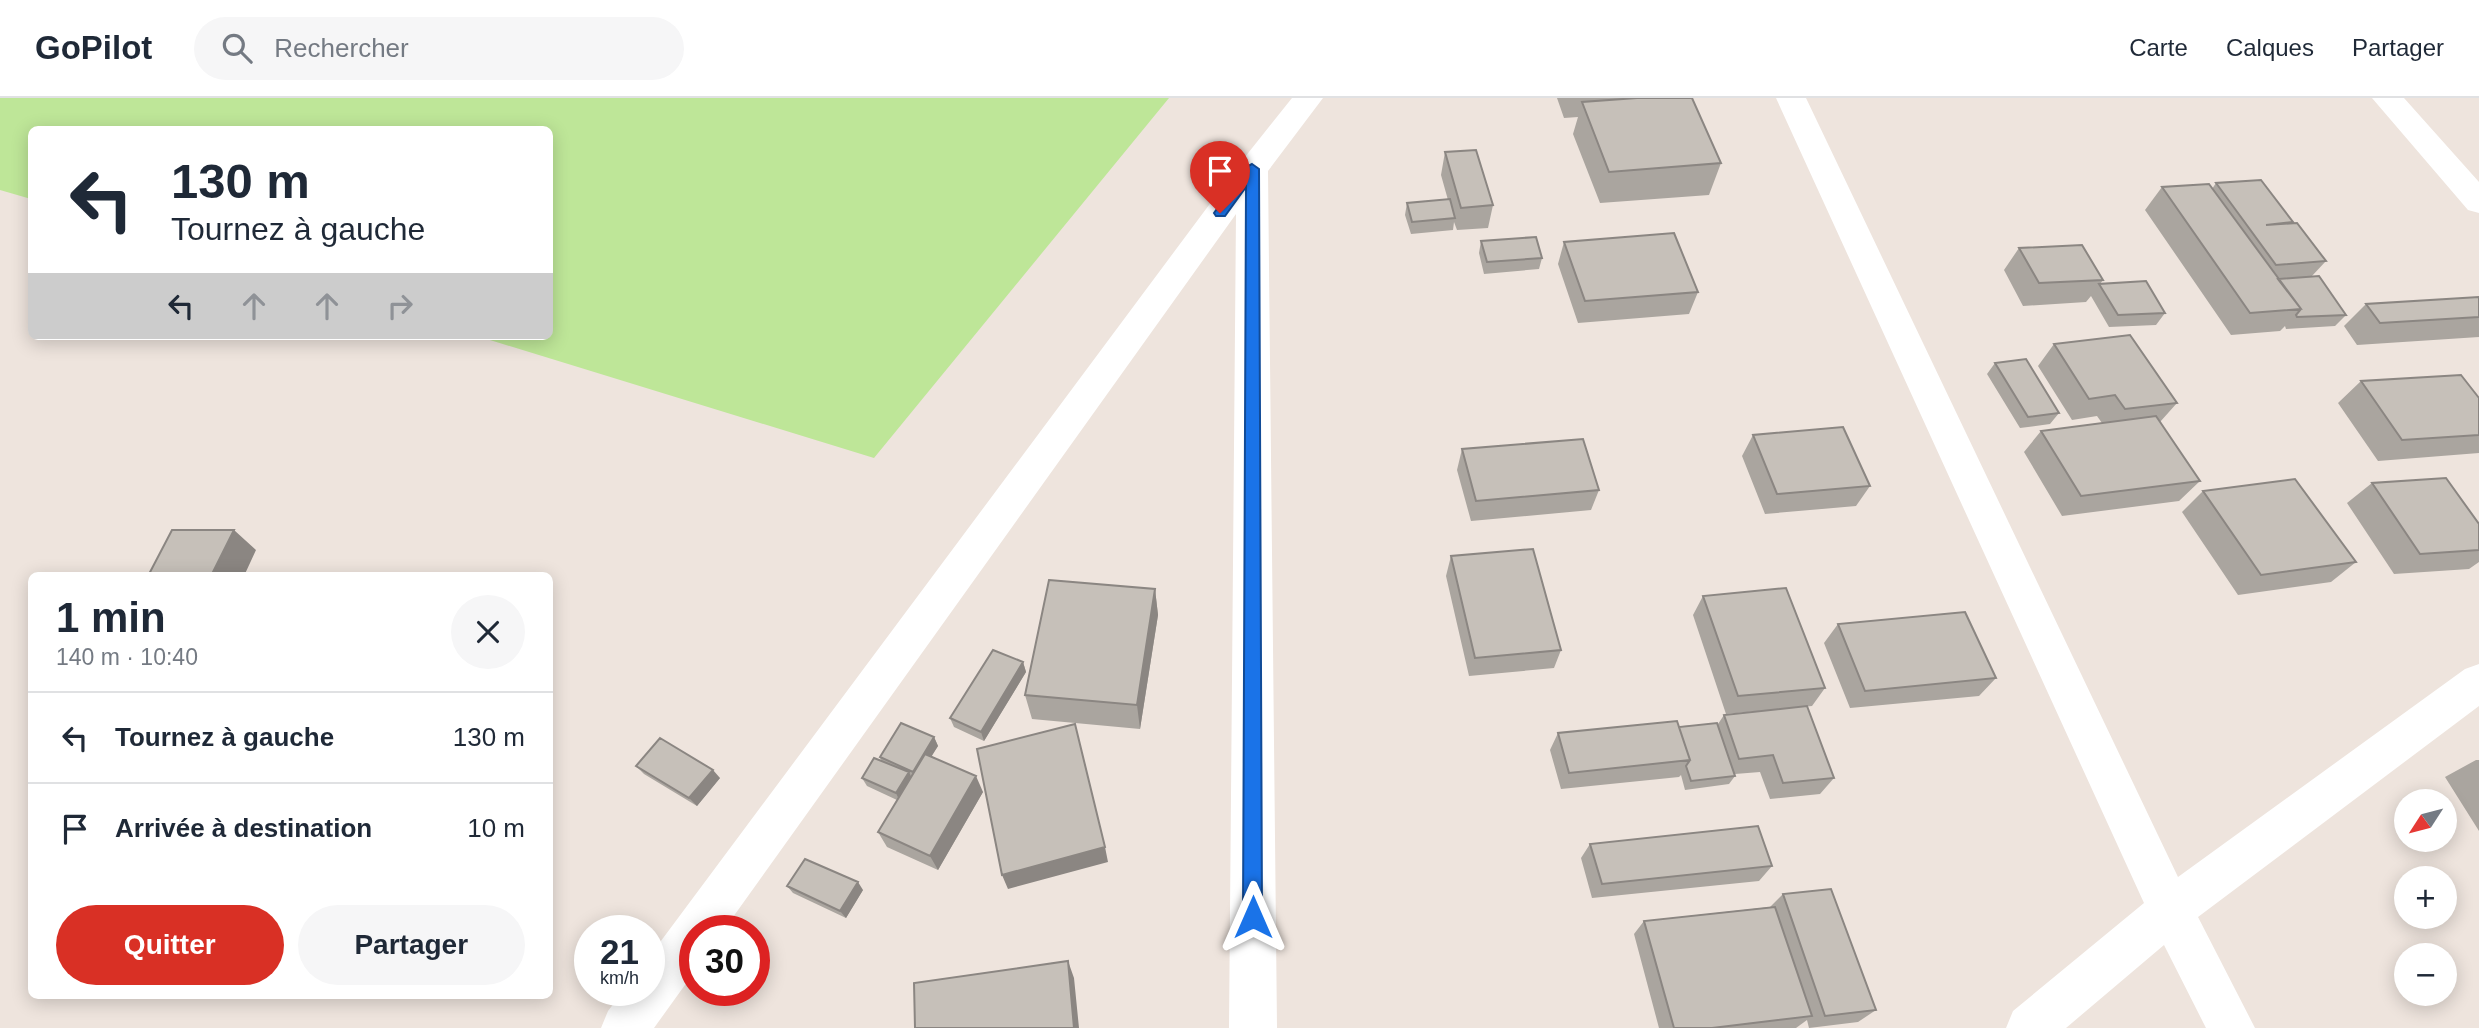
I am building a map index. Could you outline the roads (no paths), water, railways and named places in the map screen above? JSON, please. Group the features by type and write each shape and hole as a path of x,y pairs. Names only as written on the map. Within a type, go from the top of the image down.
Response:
{"street":[{"path":"708,915 1252,169 1308,98"},
{"path":"1791,98 2170,911 2231,1028"},
{"path":"2387,98 2479,202"},
{"path":"1252,169 1253,1028"},
{"path":"2030,1028 2170,911 2479,682"},
{"path":"625,1028 679,955"}]}
